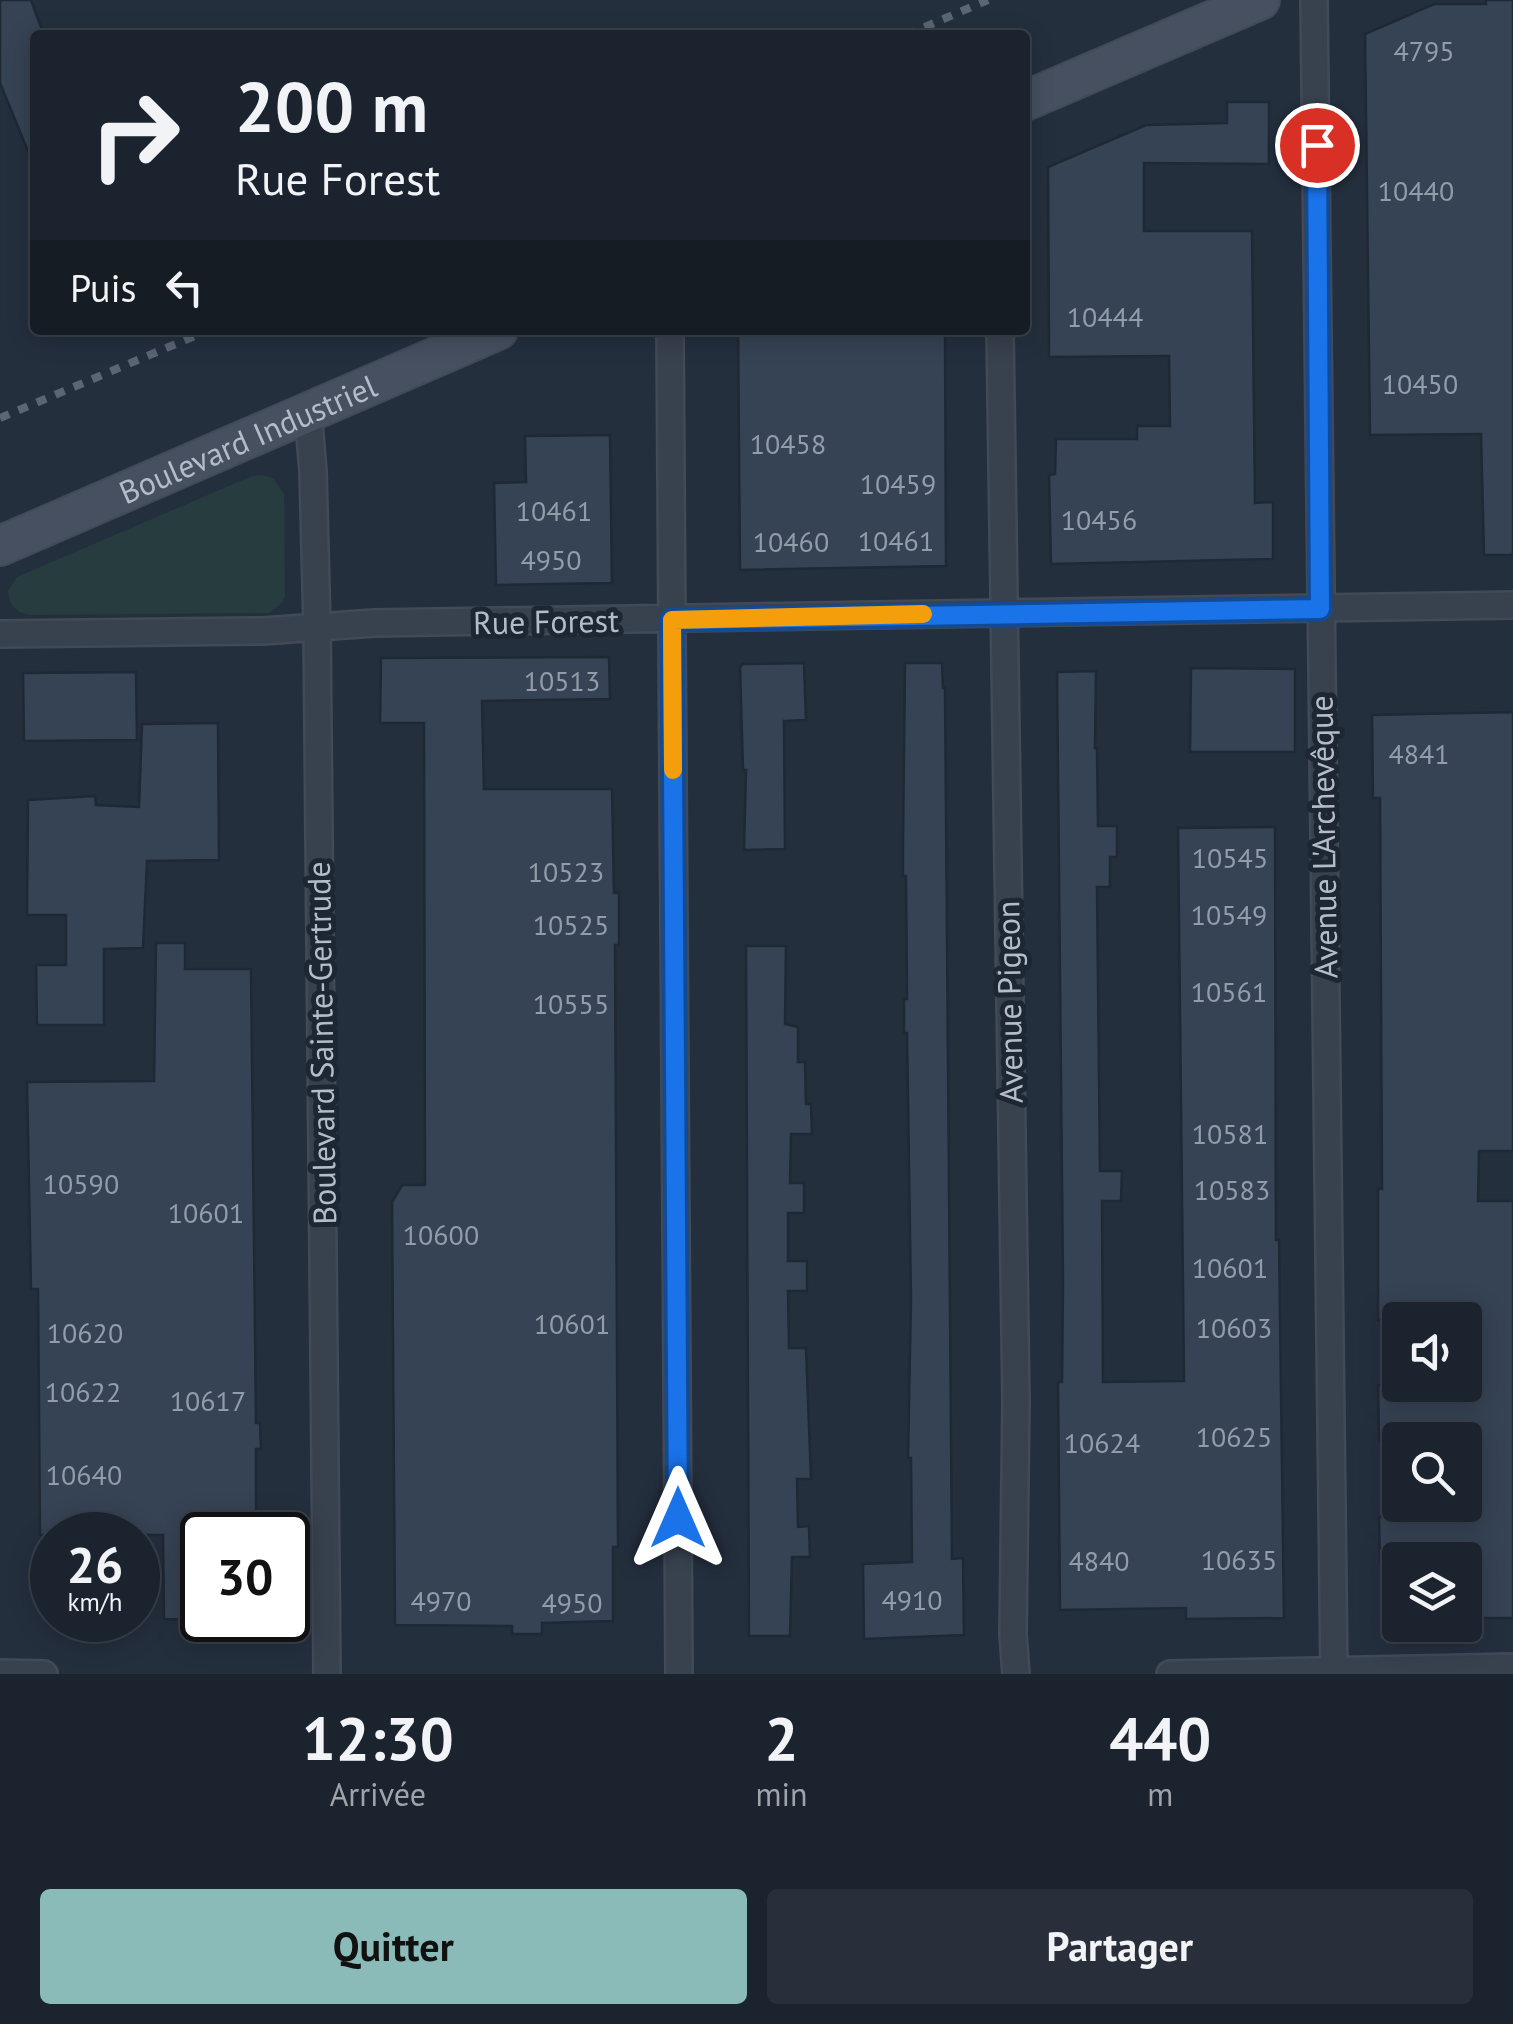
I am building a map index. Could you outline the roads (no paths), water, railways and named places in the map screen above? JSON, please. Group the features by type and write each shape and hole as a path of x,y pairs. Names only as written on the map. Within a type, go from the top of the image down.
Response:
{"street":[{"path":"1030,99 1260,0"},
{"name":"Avenue L'Archevêque","path":"1314,0 1334,1673"},
{"name":"Boulevard Industriel","path":"0,546 486,335"},
{"path":"670,335 679,1674"},
{"name":"Avenue Pigeon","path":"1000,335 1016,1401 1013,1634 1016,1674"},
{"name":"Boulevard Sainte-Gertrude","path":"308,412 317,628 327,1674"},
{"name":"Rue Forest","path":"0,634 264,632 374,623 1513,605"},
{"path":"1170,1674 1513,1667"},
{"path":"0,1673 44,1674"}],"railway":[{"path":"918,30 988,0"},
{"path":"0,418 197,335"}]}
